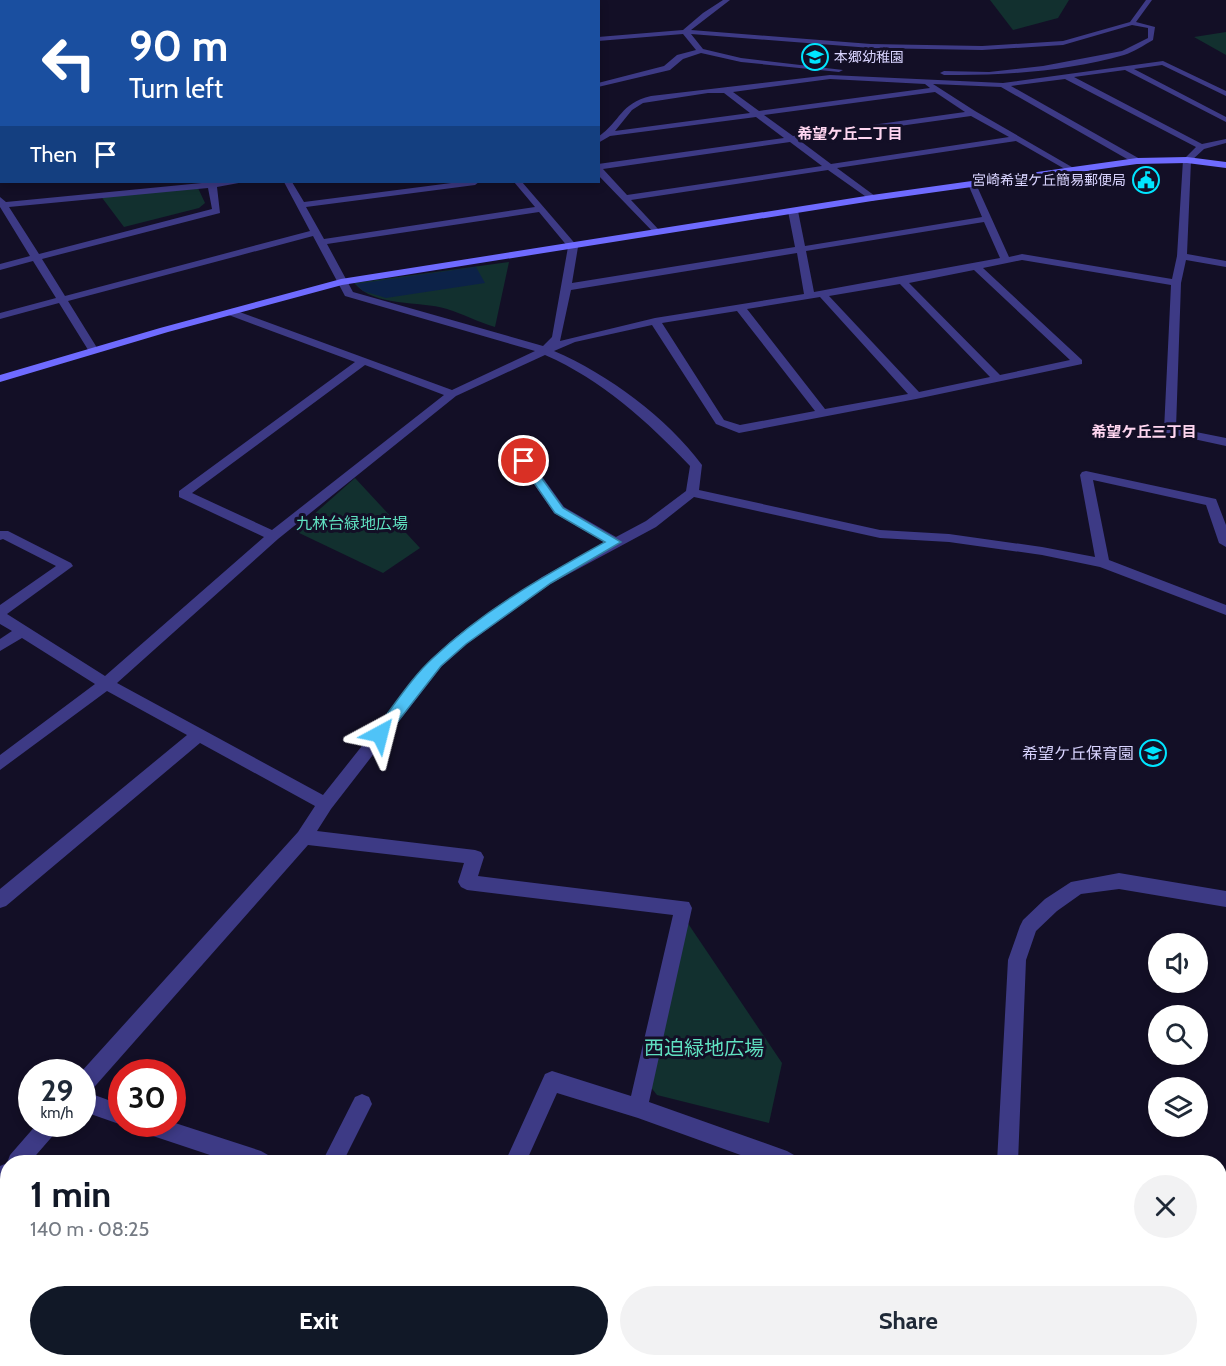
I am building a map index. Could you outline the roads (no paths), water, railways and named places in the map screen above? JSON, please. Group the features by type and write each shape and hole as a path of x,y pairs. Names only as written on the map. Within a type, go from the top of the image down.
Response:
{"street":[{"path":"685,32 705,14 727,0"},
{"path":"1132,22 1149,0"},
{"path":"600,39 685,32 871,46 982,48 1063,43 1132,22 1152,27 1151,39 1124,53 989,74 843,70 741,60 701,51 680,57 667,68 600,85"},
{"path":"685,32 701,51"},
{"path":"726,91 830,77 1003,85 1163,63 1226,94"},
{"path":"1124,67 1226,120"},
{"path":"1066,76 1201,147"},
{"path":"925,82 934,90 1014,139 1073,170"},
{"path":"1003,85 1137,161"},
{"path":"611,134 632,105 645,98 697,93 715,88 726,91 760,114 872,198"},
{"path":"600,140 611,134 934,90"},
{"path":"600,168 972,113"},
{"path":"627,198 1014,139"},
{"path":"1226,141 1201,147 1187,160 1182,256 1176,283 1170,430 1226,442"},
{"path":"0,379 341,282 872,198 1137,161 1187,160 1226,165"},
{"path":"600,170 656,232"},
{"path":"94,351 2,206 226,183"},
{"path":"96,1070 304,837 325,804 436,663 462,640 547,580 651,524 692,493 696,465 655,420 577,366 544,351 349,294 303,205 289,183"},
{"path":"303,205 468,183"},
{"path":"519,183 573,247 568,287 557,338 544,351"},
{"path":"0,267 217,211 212,184"},
{"path":"972,184 1006,260"},
{"path":"323,242 542,209"},
{"path":"793,211 810,296"},
{"path":"568,287 987,219"},
{"path":"0,316 316,232"},
{"path":"1182,256 1226,264"},
{"path":"0,764 106,684 273,536 452,394 544,351 572,340 655,321 741,309 1022,257 1176,283"},
{"path":"655,321 720,422 739,429 916,396 1078,362 975,265"},
{"path":"902,280 998,379"},
{"path":"822,294 916,396"},
{"path":"741,309 823,414"},
{"path":"230,312 452,394"},
{"path":"273,536 183,494 365,360"},
{"path":"513,445 559,510 615,542"},
{"path":"1103,563 1086,475 1211,502 1224,534"},
{"path":"692,493 880,534 949,538 1042,550 1103,563 1226,610"},
{"path":"0,536 3,534 66,566 0,612"},
{"path":"0,617 106,684 325,804"},
{"path":"0,646 22,631"},
{"path":"0,900 198,735"},
{"path":"304,837 475,857 467,882 683,908 638,1108"},
{"path":"1007,1155 1017,960 1029,926 1051,905 1077,887 1088,885 1119,881 1226,898"},
{"path":"518,1155 552,1082 638,1108 768,1155"},
{"path":"336,1155 362,1104"},
{"path":"23,1155 39,1137"},
{"path":"186,1137 240,1155"}],"water":[{"path":"476,267 485,283 386,298 363,291 356,284"}],"place":[{"name":"本郷幼稚園","path":"815,57"},
{"name":"宮崎希望ケ丘簡易郵便局","path":"1146,180"},
{"name":"希望ケ丘保育園","path":"1153,753"}],"district":[{"name":"希望ケ丘二丁目","path":"850,134"},
{"name":"希望ケ丘三丁目","path":"1144,432"}],"park label":[{"name":"九林台緑地広場","path":"352,523"},
{"name":"西迫緑地広場","path":"704,1048"}]}
